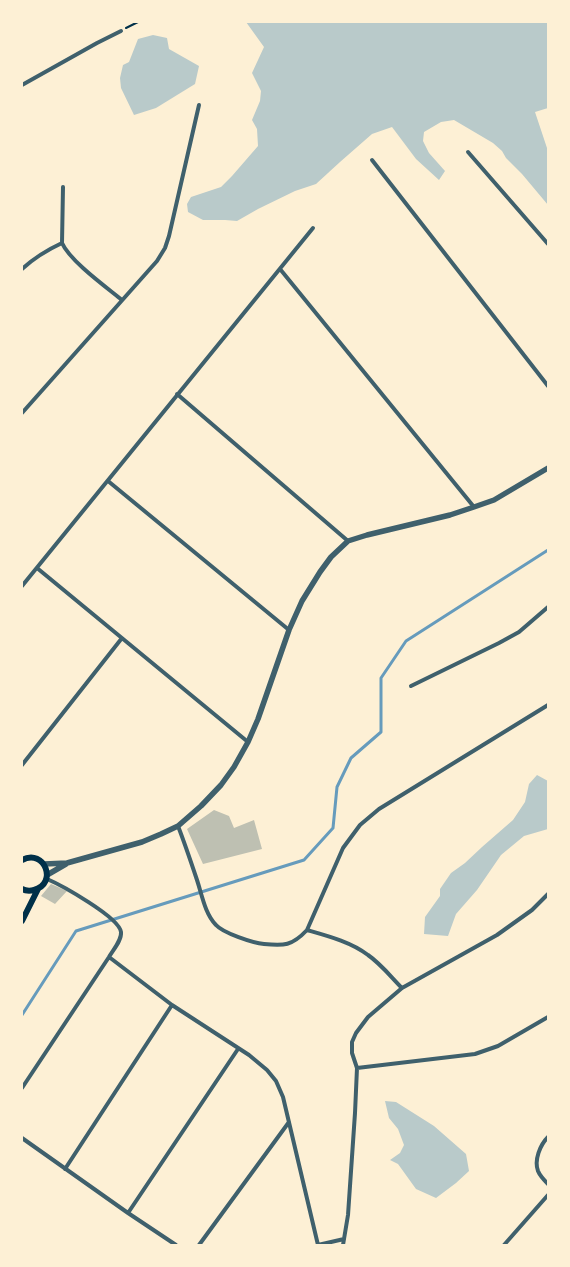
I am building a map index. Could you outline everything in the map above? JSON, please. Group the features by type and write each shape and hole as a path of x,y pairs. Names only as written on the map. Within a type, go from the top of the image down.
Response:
{"main road":[{"path":"22,889 32,891 38,889 42,887 47,877 44,864 33,857 23,857"},
{"path":"22,921 38,889"}],"street":[{"path":"22,85 121,31"},
{"path":"22,413 157,260 165,248 199,105"},
{"path":"468,152 548,244"},
{"path":"372,160 548,386"},
{"path":"63,186 62,243 65,249 74,259 122,300"},
{"path":"22,586 177,394 314,228"},
{"path":"22,269 46,251 62,243"},
{"path":"280,268 474,507"},
{"path":"177,394 348,541"},
{"path":"44,864 67,863 142,842 178,826 201,806 221,785 234,767 248,742 258,719 289,630 302,601 331,557 348,541 450,515 494,500 548,468"},
{"path":"108,480 289,630"},
{"path":"37,568 248,742"},
{"path":"411,686 519,632 548,607"},
{"path":"22,765 122,638"},
{"path":"178,826 210,918 217,926 226,932 260,944 283,946 292,942 307,930 343,848 360,825 379,809 548,705"},
{"path":"22,1088 120,939 120,928 103,912 47,877 67,863"},
{"path":"342,1245 348,1215 357,1068 352,1053 352,1042 356,1032 368,1017 402,988 497,936 532,910 548,894"},
{"path":"307,930 349,944 368,955 402,988"},
{"path":"109,957 172,1005 267,1070 276,1081 283,1097 318,1245 344,1240"},
{"path":"65,1169 172,1005"},
{"path":"357,1068 475,1054 498,1046 548,1017"},
{"path":"128,1213 238,1049"},
{"path":"199,1245 289,1122"},
{"path":"548,1137 543,1143 537,1157 538,1170 548,1184"},
{"path":"22,1138 176,1245"},
{"path":"504,1245 548,1195"}],"path":[{"path":"121,31 138,22"}],"shaded area":[{"path":"246,22 548,22 548,108 535,112 548,151 548,205 522,174 506,158 502,151 493,143 454,120 441,122 424,132 423,141 429,153 445,171 439,180 416,159 392,127 372,134 316,184 295,191 237,221 203,220 188,212 187,204 191,197 221,187 258,146 257,129 252,120 260,101 261,91 252,73 264,47"},
{"path":"153,35 167,38 169,49 199,66 195,84 156,108 134,115 121,88 120,78 123,65 129,62 138,39"},
{"path":"537,775 548,781 548,829 524,836 501,855 477,890 456,914 448,936 424,934 425,917 440,896 440,889 451,873 465,863 513,820 525,802 529,784"},
{"path":"385,1101 396,1102 434,1126 466,1154 469,1171 436,1198 416,1189 398,1164 390,1160 400,1153 404,1145 398,1129 389,1118"}],"building":[{"path":"214,810 229,816 234,828 254,820 262,849 203,864 187,829"},
{"path":"51,884 67,891 55,904 41,896"}],"waterway":[{"path":"22,1015 76,931 304,860 333,828 337,787 351,758 381,732 381,678 406,641 548,550"}]}
